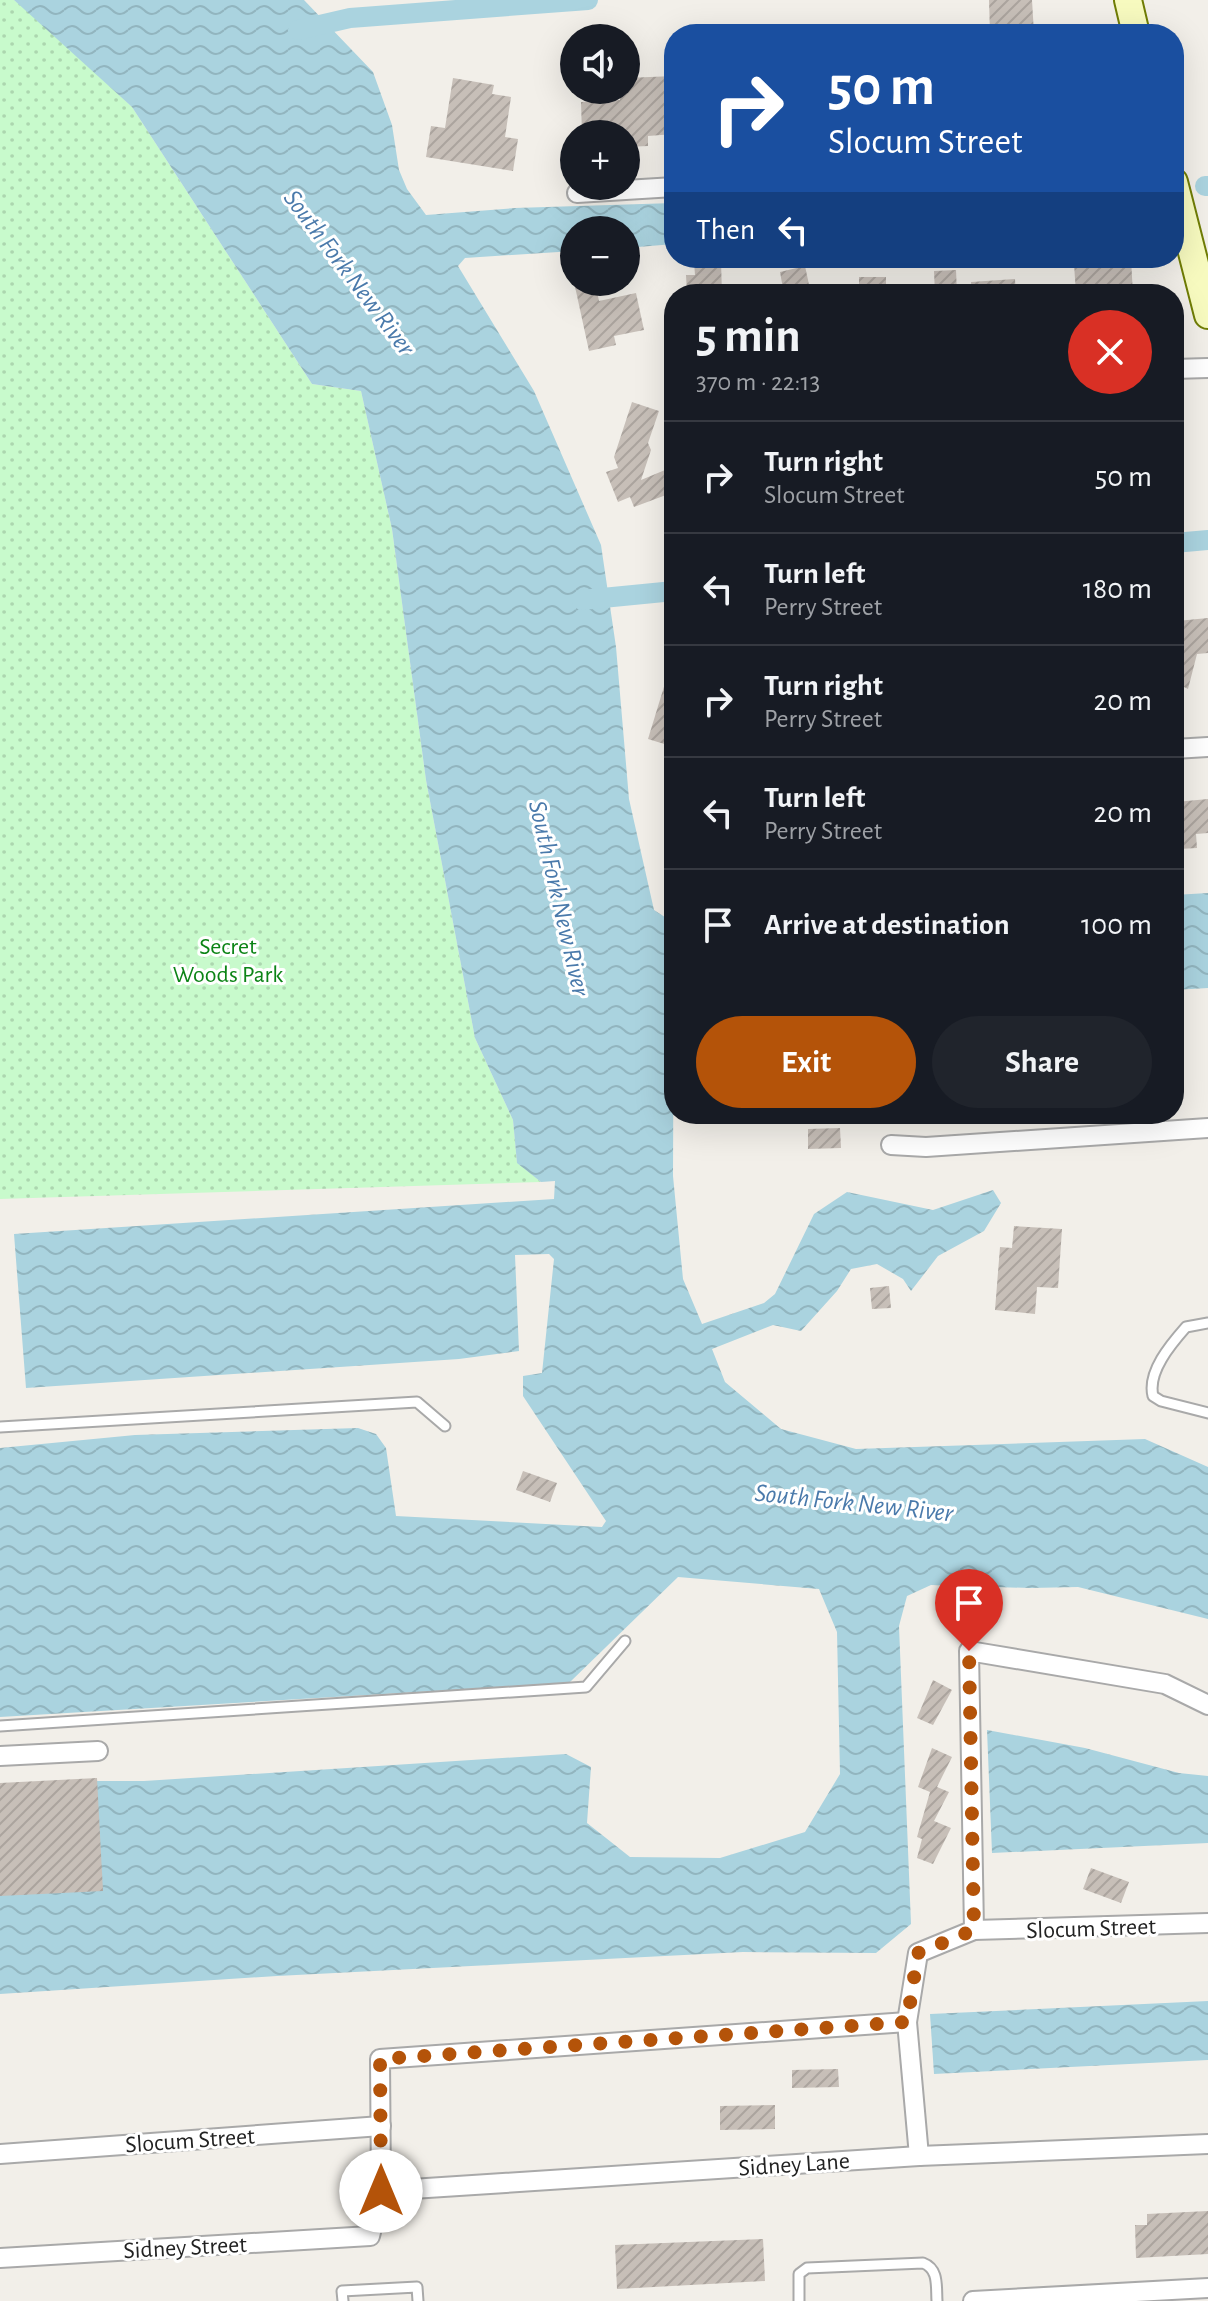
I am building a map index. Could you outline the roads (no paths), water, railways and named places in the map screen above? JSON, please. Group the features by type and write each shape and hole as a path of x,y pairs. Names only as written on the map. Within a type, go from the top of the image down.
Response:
{"street":[{"path":"1128,0 1134,24"},
{"path":"640,189 664,188"},
{"path":"1184,221 1208,315"},
{"path":"1184,369 1208,368"},
{"path":"1184,748 1208,747"},
{"path":"891,1145 926,1147 1208,1128"},
{"path":"919,2156 907,2022 918,1953 974,1930 969,1651 1165,1684 1208,1705"},
{"path":"0,1756 98,1751"},
{"name":"Slocum Street","path":"974,1930 1208,1923"},
{"path":"381,2191 380,2059 907,2022"},
{"name":"Slocum Street","path":"0,2154 381,2126"},
{"name":"Sidney Lane","path":"381,2191 919,2156 1208,2144"},
{"name":"Sidney Street","path":"0,2258 370,2236 381,2191"},
{"path":"973,2301 1208,2288"}],"lane":[{"path":"1208,1323 1186,1327 1168,1347 1151,1390 1153,1396 1161,1401 1208,1413"},
{"path":"0,1427 417,1402 445,1426"},
{"path":"0,1726 586,1687 625,1641"},
{"path":"799,2301 799,2274 807,2268 923,2263 935,2271 937,2301"},
{"path":"343,2301 342,2291 417,2287 418,2301"}],"water":[{"name":"South Fork New River","path":"14,0 304,0 373,72 392,125 399,170 407,189 426,215 515,208 664,203 664,245 640,247 640,216 560,216 560,252 465,258 458,266 534,391 601,545 616,647 629,799 654,910 664,916 664,1124 673,1124 673,1176 683,1279 702,1324 764,1303 775,1294 814,1214 847,1192 933,1210 993,1190 1001,1203 984,1231 938,1256 911,1291 903,1279 877,1264 851,1269 837,1291 801,1331 773,1325 712,1349 725,1382 781,1429 856,1449 1145,1439 1208,1467 1208,1619 1078,1587 931,1585 907,1596 899,1626 911,1924 876,1953 743,1952 0,1994 0,1785 144,1781 566,1754 591,1767 587,1823 630,1857 720,1858 805,1832 840,1774 837,1632 819,1589 678,1577 569,1683 0,1717 0,1448 135,1435 358,1428 376,1434 386,1448 396,1516 602,1527 606,1521 523,1396 523,1376 542,1373 554,1259 549,1254 515,1255 519,1351 459,1359 26,1388 14,1234 554,1199 555,1181 541,1182 517,1163 513,1120 475,1038 426,780 392,529 361,391 312,384 132,107"},
{"path":"1208,893 1208,988 1184,989 1184,894"},
{"path":"987,1730 1085,1748 1179,1773 1208,1776 1208,1843 992,1853"},
{"path":"1208,2001 1208,2060 934,2074 930,2014"}],"waterway":[{"path":"298,30 350,18 588,0"},
{"path":"1184,542 1208,540"},
{"path":"582,600 664,592"}],"park label":[{"name":"Secret Woods Park","path":"228,960"}]}
